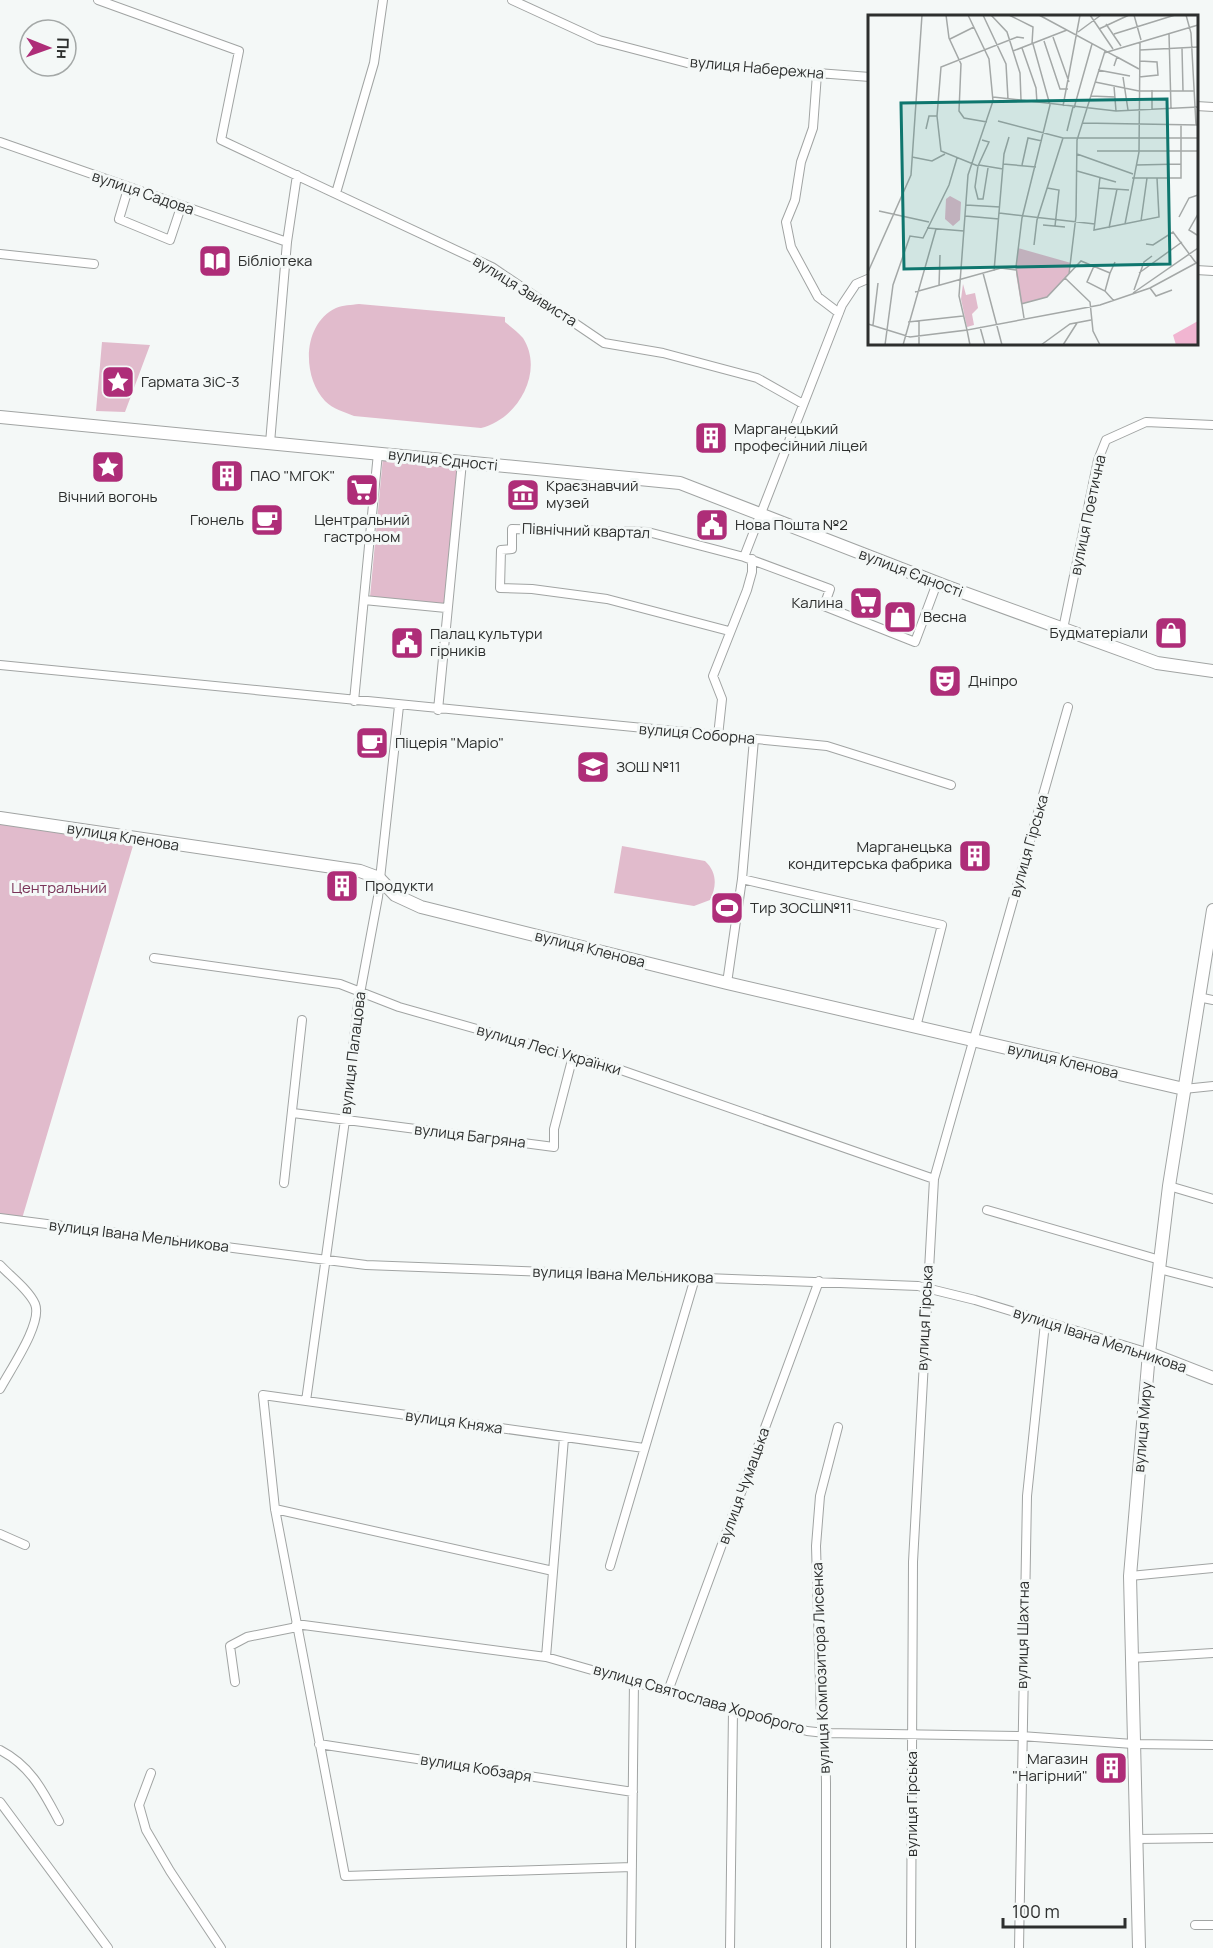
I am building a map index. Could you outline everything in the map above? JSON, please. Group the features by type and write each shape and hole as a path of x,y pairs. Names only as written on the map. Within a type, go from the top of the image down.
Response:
{"street":[{"name":"вулиця Звивиста","path":"98,0 239,51 221,140 492,267 604,343 663,353 757,378 803,404"},
{"path":"336,193 374,63 383,0"},
{"name":"вулиця Набережна","path":"512,0 599,40 687,63 868,77"},
{"path":"817,74 813,128 801,162 795,200 786,222 791,247 818,297 839,313"},
{"path":"1198,106 1213,107"},
{"name":"вулиця Садова","path":"0,142 128,189 287,242"},
{"path":"270,443 287,242 297,175"},
{"path":"128,189 119,219 170,240 181,207"},
{"path":"0,254 94,264"},
{"path":"1198,270 1213,271"},
{"path":"718,736 722,699 713,676 747,590 752,572 748,558 761,514 839,313 856,284 868,279"},
{"name":"вулиця Єдності","path":"0,417 680,483 937,583 1157,663 1213,671"},
{"name":"вулиця Поетична","path":"1063,629 1098,460 1106,440 1146,422 1213,424"},
{"path":"354,701 378,453"},
{"path":"438,710 446,608 462,462"},
{"name":"Північний квартал","path":"729,631 607,599 532,589 500,588 501,550 512,549 512,529 648,532 748,558 830,589 824,606 915,642 937,583"},
{"path":"364,600 446,608"},
{"name":"вулиця Соборна","path":"0,665 438,710 827,746 951,785"},
{"name":"вулиця Палацова","path":"306,1401 345,1120 360,990 378,897 399,706"},
{"name":"вулиця Гірська","path":"911,1948 913,1562 934,1179 1068,707"},
{"path":"727,983 742,879 753,739"},
{"name":"вулиця Кленова","path":"0,818 360,871 379,878 395,895 421,907 727,983 1184,1089"},
{"path":"742,879 942,925 916,1028"},
{"name":"вулиця Миру","path":"1140,1948 1130,1576 1149,1353 1169,1186 1213,910"},
{"name":"вулиця Лесі Українки","path":"154,958 340,984 399,1007 618,1069 934,1179"},
{"path":"1198,997 1213,1000"},
{"path":"284,1183 302,1020"},
{"name":"вулиця Багряна","path":"293,1113 555,1147 554,1129 573,1056"},
{"path":"1184,1089 1213,1086"},
{"path":"1169,1186 1213,1199"},
{"path":"987,1210 1213,1283"},
{"name":"вулиця Івана Мельникова","path":"0,1218 366,1265 897,1284 927,1288 1149,1353 1213,1378"},
{"path":"0,1265 34,1301 38,1313 0,1389"},
{"path":"610,1566 695,1278"},
{"name":"вулиця Чумацька","path":"668,1690 819,1281"},
{"name":"вулиця Шахтна","path":"1018,1948 1026,1496 1045,1323"},
{"name":"вулиця Княжа","path":"275,1509 263,1395 644,1448"},
{"name":"вулиця Композитора Лисенка","path":"826,1948 825,1733 820,1718 816,1546 820,1496 838,1427"},
{"path":"546,1657 564,1438"},
{"path":"553,1571 275,1509 345,1876 632,1867"},
{"path":"0,1534 25,1545"},
{"path":"1130,1576 1213,1568"},
{"path":"235,1682 230,1646 247,1637 296,1625"},
{"name":"вулиця Святослава Хороброго","path":"296,1625 546,1657 634,1680 733,1710 825,1733 1021,1736 1133,1744 1213,1744"},
{"path":"1131,1658 1213,1653"},
{"path":"632,1948 634,1680"},
{"path":"730,1948 733,1710"},
{"name":"вулиця Кобзаря","path":"319,1744 633,1792"},
{"path":"0,1750 18,1759 27,1768 41,1787 59,1821"},
{"path":"151,1773 139,1805 146,1830 157,1851 221,1948"},
{"path":"0,1802 108,1948"},
{"path":"1136,1839 1213,1838"},
{"path":"1195,1925 1213,1925"}],"green space":[{"path":"359,304 505,317 505,322 523,338 529,351 531,365 524,393 506,415 481,428 354,416 335,408 317,391 312,379 309,352 312,338 317,326 325,316 336,308"},
{"path":"102,342 150,345 125,412 96,411"},
{"path":"383,457 458,466 444,605 370,597"},
{"name":"Центральний","path":"0,818 135,839 21,1222 0,1218"},
{"path":"622,846 705,861 715,879 710,900 694,906 614,893"}],"place":[{"name":"Бібліотека","path":"215,261"},
{"name":"Гармата ЗіС-3","path":"118,382"},
{"name":"Марганецький професійний ліцей","path":"711,438"},
{"name":"Вічний вогонь","path":"108,467"},
{"name":"ПАО \"МГОК\"","path":"227,476"},
{"name":"Центральний гастроном","path":"362,490"},
{"name":"Краєзнавчий музей","path":"523,495"},
{"name":"Гюнель","path":"267,520"},
{"name":"Нова Пошта №2","path":"712,525"},
{"name":"Калина","path":"866,603"},
{"name":"Весна","path":"900,617"},
{"name":"Будматеріали","path":"1171,633"},
{"name":"Палац культури гірників","path":"407,643"},
{"name":"Дніпро","path":"945,681"},
{"name":"Піцерія \"Маріо\"","path":"372,743"},
{"name":"ЗОШ №11","path":"593,767"},
{"name":"Марганецька кондитерська фабрика","path":"975,856"},
{"name":"Продукти","path":"342,886"},
{"name":"Тир ЗОСШ№11","path":"727,908"},
{"name":"Магазин \"Нагірний\"","path":"1111,1768"}]}
